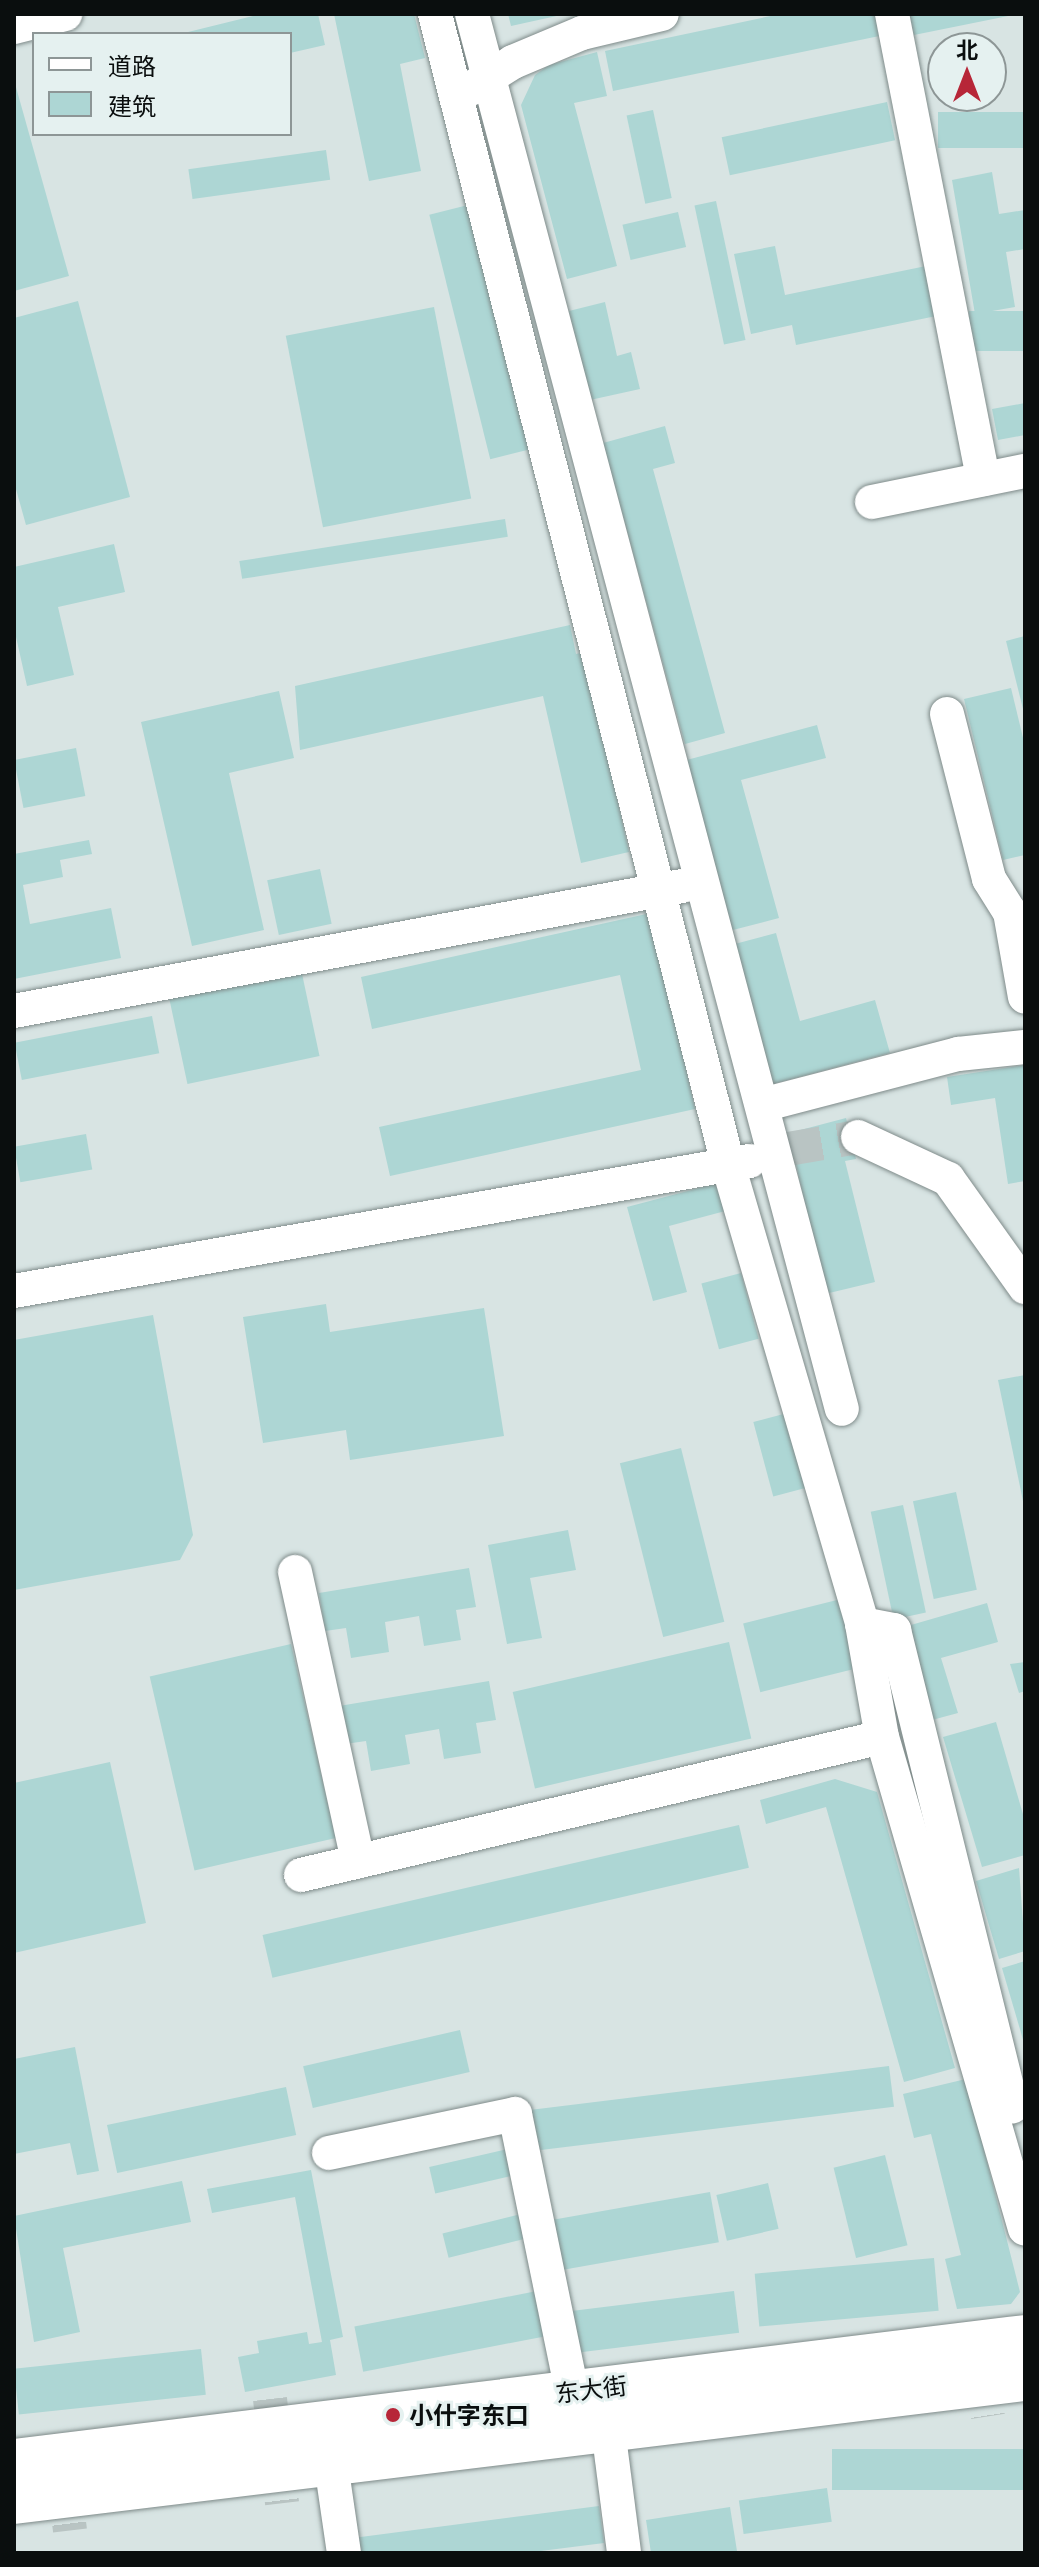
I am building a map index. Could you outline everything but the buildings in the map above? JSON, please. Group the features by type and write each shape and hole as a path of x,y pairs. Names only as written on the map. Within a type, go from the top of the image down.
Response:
{"main road":[{"name":"东大街","path":"14,2461 1025,2337"},
{"name":"东大街","path":"14,2502 1025,2379"}],"street":[{"path":"14,27 65,14"},
{"path":"435,14 459,95 729,1168 862,1624 882,1737 1025,2229"},
{"path":"472,14 762,1105 781,1151 842,1409"},
{"path":"459,95 582,33 662,14"},
{"path":"892,14 983,479"},
{"path":"872,502 1025,471"},
{"path":"947,714 989,879 1010,912 1025,997"},
{"path":"14,1011 702,882"},
{"path":"762,1105 958,1054 1025,1047"},
{"path":"858,1137 948,1179 1025,1287"},
{"path":"14,1291 729,1168 781,1151"},
{"path":"295,1572 358,1861"},
{"path":"862,1624 894,1630 1025,2158"},
{"path":"301,1875 882,1737"},
{"path":"329,2153 515,2114 572,2392"},
{"path":"608,2429 624,2553"},
{"path":"331,2464 344,2553"}],"tunnel":[{"path":"788,1149 858,1137"},
{"path":"980,2365 988,2416"},
{"path":"270,2399 282,2503"},
{"path":"679,2402 686,2452"},
{"path":"63,2473 70,2531"}],"place":[{"name":"小什字东口","path":"393,2415"}]}
